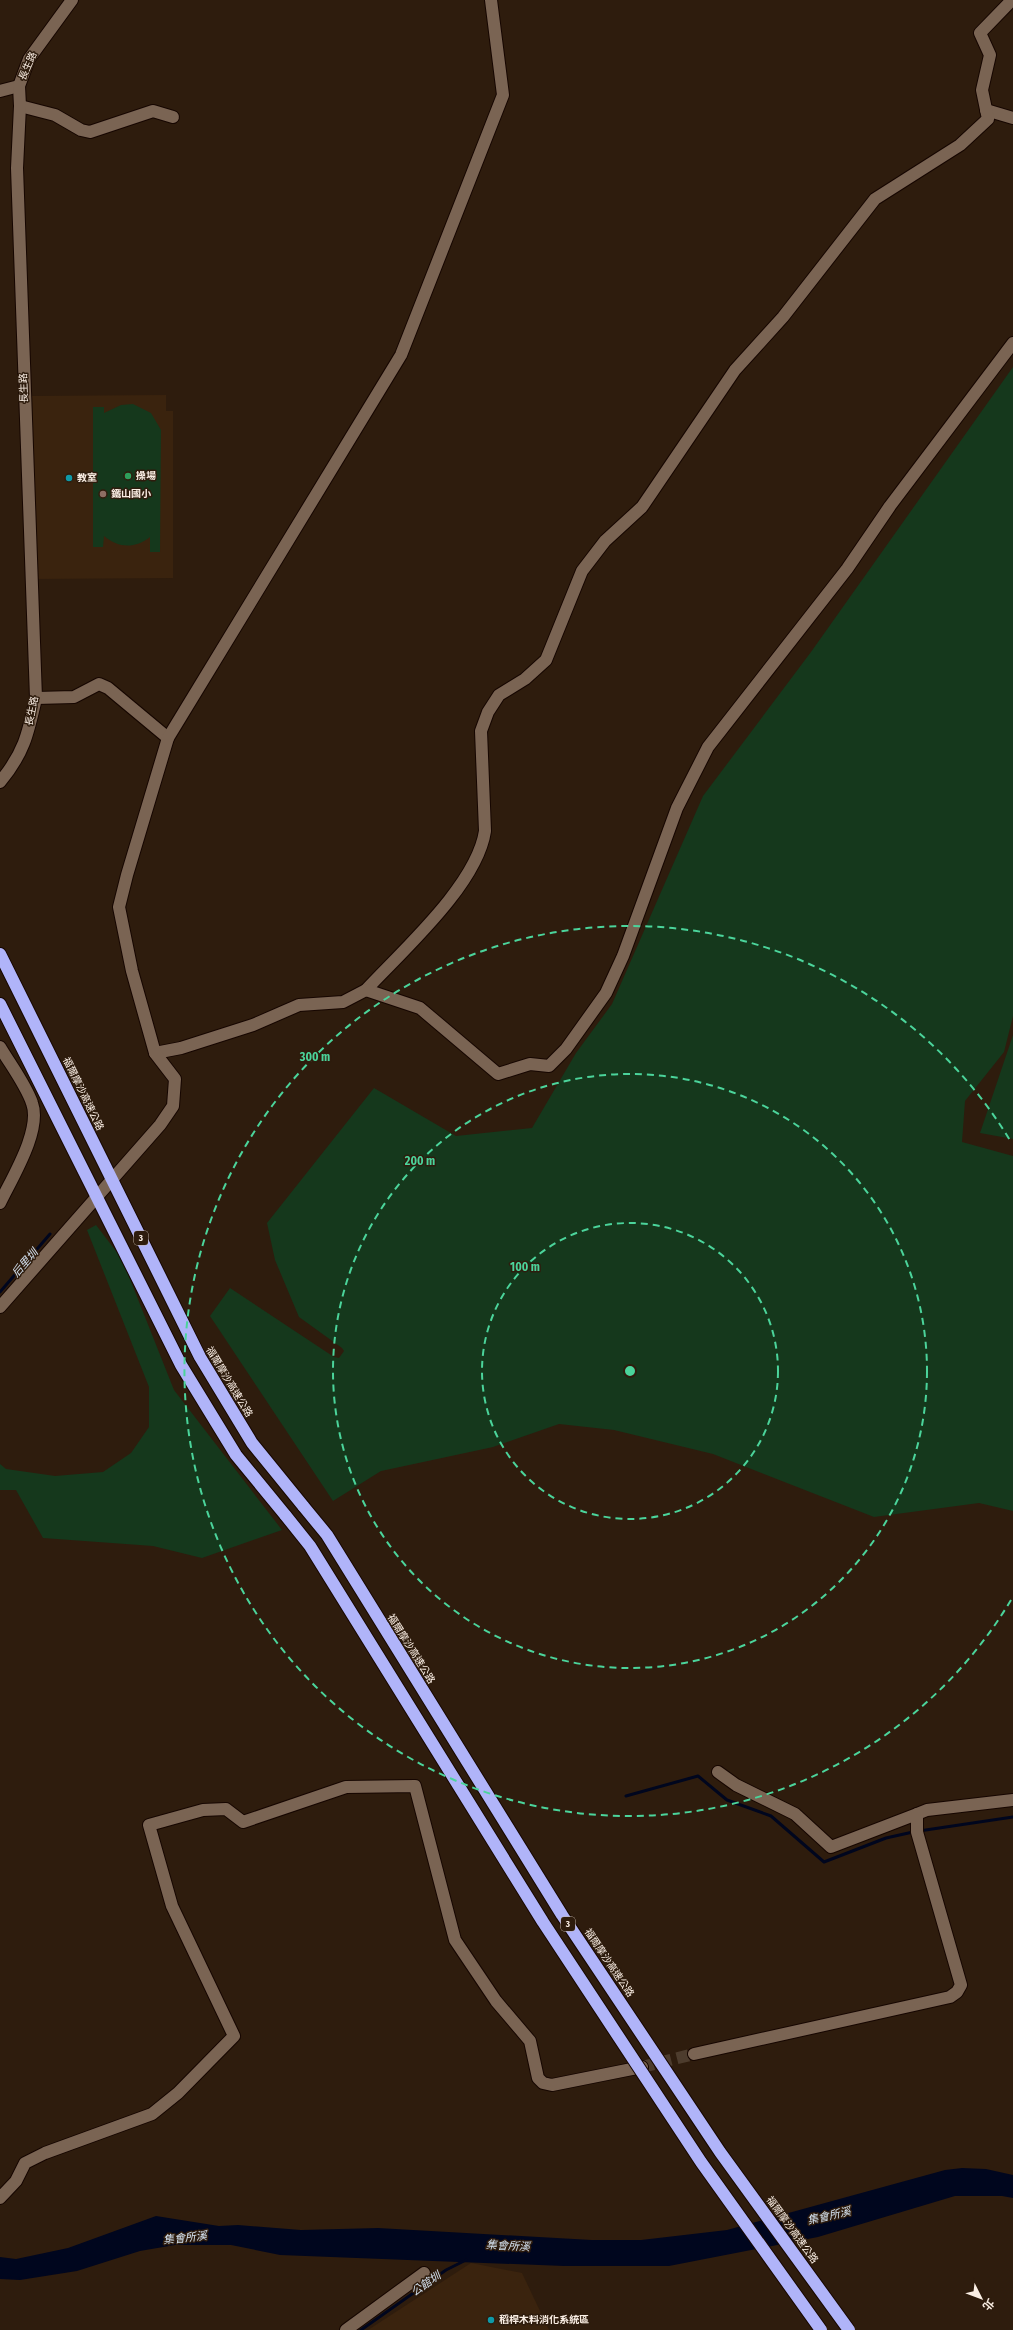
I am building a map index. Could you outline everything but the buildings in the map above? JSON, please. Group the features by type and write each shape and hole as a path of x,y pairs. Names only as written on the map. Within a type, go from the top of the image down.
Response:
{"highway":[{"name":"福爾摩沙高速公路","path":"0,954 200,1357 252,1442 327,1535 562,1914 720,2152 849,2330"},
{"name":"3","path":"0,1004 182,1365 236,1455 310,1546 543,1922 701,2162 820,2330"}],"street":[{"path":"0,1307 71,1229 160,1125 173,1106 175,1080 155,1053 132,971 119,907 168,738 400,355 503,95 491,0"},
{"path":"155,1053 182,1048 253,1025 299,1005 343,1002 366,990 457,892 475,860 483,842 481,731 488,712 499,695 525,679 546,660 582,571 605,541 642,507 735,370 783,317 875,199 960,145 988,119 982,90 990,55 980,33 1012,0"},
{"name":"長生路","path":"0,782 14,765 26,741 36,698 17,176 20,106 19,86 29,59 70,1"},
{"path":"0,91 19,86"},
{"path":"20,106 55,115 81,130 90,132 154,111 173,117"},
{"path":"986,110 1013,118"},
{"path":"366,990 420,1008 498,1074 530,1064 548,1066 566,1049 606,993 623,956 677,808 708,747 848,568 890,506 1013,343"},
{"path":"36,698 74,697 99,684 108,688 168,738"},
{"path":"0,1047 32,1103 35,1120 29,1139 0,1203"},
{"path":"718,1772 736,1785 795,1814 831,1847 927,1810 1013,1800"},
{"path":"0,2198 16,2181 25,2163 45,2153 152,2114 178,2093 234,2036 172,1906 148,1825 203,1810 226,1809 243,1822 346,1787 416,1786 454,1940 496,2001 530,2042 538,2078 543,2083 552,2085 642,2067"},
{"path":"694,2054 950,1997 957,1992 961,1985 917,1832 917,1814"},
{"path":"346,2330 424,2274"}],"shaded area":[{"name":"鐵山國小","path":"166,395 166,411 173,411 173,578 32,579 32,396"},
{"path":"471,2263 522,2273 549,2330 368,2330"}],"green space":[{"path":"1013,367 1013,1016 1004,1052 965,1101 962,1142 1013,1156 1013,1511 979,1503 874,1517 713,1454 614,1430 559,1424 493,1447 381,1471 333,1501 210,1316 230,1288 334,1357 339,1358 344,1351 342,1348 299,1317 275,1260 267,1223 374,1088 456,1136 532,1128 576,1053 612,1004 703,796 811,652"},
{"path":"133,404 151,413 161,430 160,552 150,552 150,537 138,544 127,546 115,543 104,536 103,547 93,547 93,407 104,407 104,413 121,405"},
{"path":"1013,1035 1013,1139 980,1133"},
{"path":"96,1225 122,1259 174,1390 282,1530 202,1558 153,1546 43,1538 16,1490 0,1490 0,1464 6,1469 55,1476 103,1472 131,1453 149,1427 149,1387 87,1230"}],"water":[{"name":"集會所溪","path":"962,2168 986,2169 1013,2175 1013,2198 1002,2196 955,2196 818,2237 669,2266 564,2266 280,2255 231,2245 175,2245 140,2251 77,2271 20,2280 0,2279 0,2257 16,2259 68,2248 156,2216 219,2226 238,2225 301,2230 378,2228 592,2240 641,2240 727,2230 945,2170"}],"waterway":[{"name":"后里圳","path":"0,1292 50,1234"},
{"path":"626,1796 698,1776 727,1800 771,1816 824,1862 886,1838 913,1832"},
{"path":"919,1831 1013,1817"},
{"name":"公館圳","path":"361,2330 446,2270 466,2260"}],"tunnel":[{"path":"642,2067 694,2054"}],"place":[{"name":"操場","path":"128,476"},
{"name":"教室","path":"69,478"},
{"name":"鐵山國小","path":"103,494"},
{"name":"稻桿木料消化系統區","path":"491,2320"}]}
